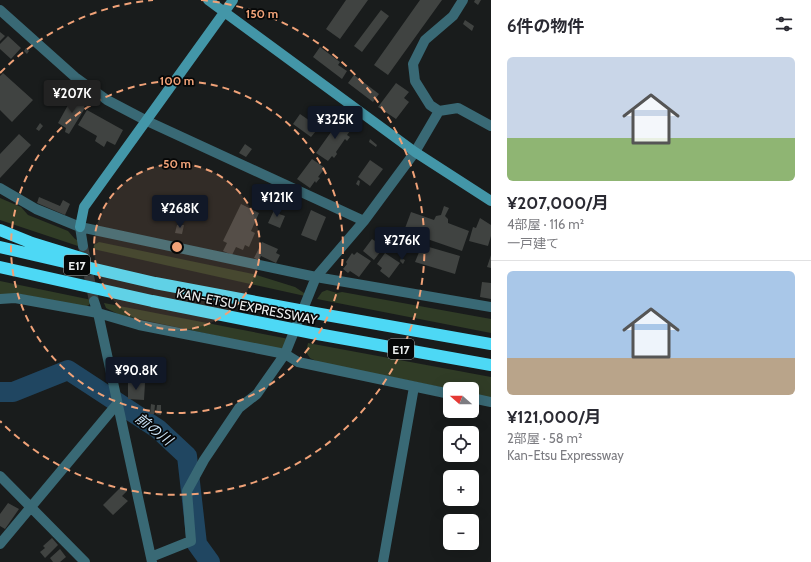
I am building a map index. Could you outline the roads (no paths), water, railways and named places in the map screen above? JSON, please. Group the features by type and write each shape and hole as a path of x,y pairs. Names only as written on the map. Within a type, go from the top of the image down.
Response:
{"highway":[{"path":"0,230 57,252 156,279"},
{"name":"E17","path":"0,247 156,279"},
{"name":"KAN-ETSU EXPRESSWAY","path":"0,267 152,301 312,333 491,365"},
{"name":"KAN-ETSU EXPRESSWAY","path":"156,279 277,306 491,344"}],"street":[{"path":"208,0 415,152 491,201"},
{"path":"83,246 80,226 84,207 233,0"},
{"path":"463,0 453,16 425,40 414,64 414,82 430,105 439,111 458,108 491,126"},
{"path":"0,10 75,77 107,100 147,121 364,221"},
{"path":"94,301 98,313 152,560 190,541 187,491 204,460 239,408 257,394 285,354 316,277 364,221 415,152 439,111"},
{"path":"0,188 36,209 80,226 316,277 491,307"},
{"path":"0,298 15,298 98,313 139,325 285,354 298,362 414,388 443,393"},
{"path":"382,562 414,388"},
{"path":"479,399 491,402"},
{"path":"0,544 117,404"},
{"path":"0,476 85,562"}],"waterway":[{"name":"前の川","path":"0,392 13,392 68,370 158,429 187,456 197,544 210,562"}],"tunnel":[{"path":"83,246 94,301"}]}
